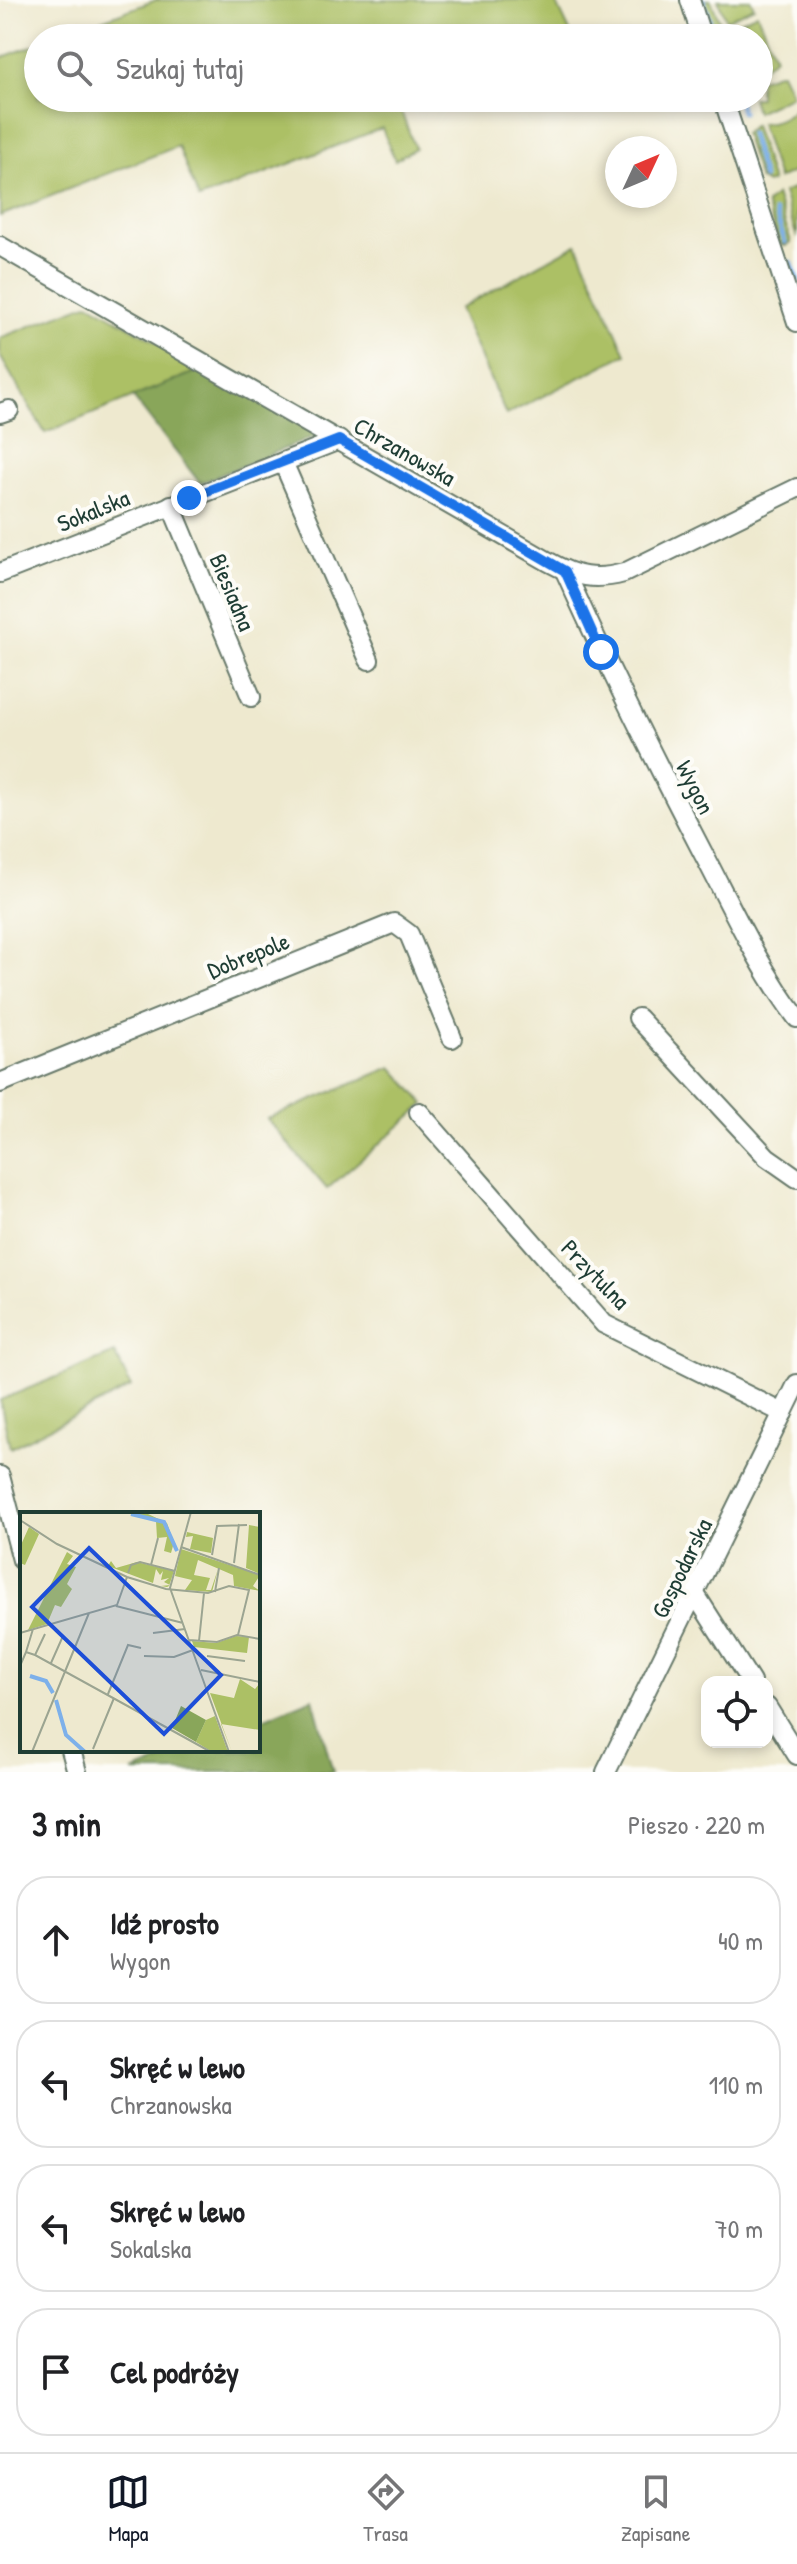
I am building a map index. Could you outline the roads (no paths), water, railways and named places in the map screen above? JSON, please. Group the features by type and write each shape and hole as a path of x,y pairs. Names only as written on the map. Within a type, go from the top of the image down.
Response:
{"street":[{"path":"690,0 698,24"},
{"path":"728,112 797,322"},
{"name":"Chrzanowska","path":"0,246 565,571 583,578 603,579 624,573 797,488"},
{"name":"Sokalska","path":"0,573 339,440"},
{"path":"283,462 369,660"},
{"name":"Biesiadna","path":"171,505 251,697"},
{"name":"Wygon","path":"565,571 640,731 698,843 770,980 797,1018"},
{"name":"Dobrepole","path":"0,1083 394,923 409,934 452,1038"},
{"path":"638,1018 767,1157 797,1178"},
{"name":"Przytulna","path":"419,1112 604,1324 783,1413"},
{"name":"Gospodarska","path":"606,1772 797,1384"},
{"path":"0,1476 20,1552"},
{"path":"695,1594 747,1676"},
{"path":"773,1716 796,1751"},
{"path":"72,1752 77,1772"}],"waterway":[{"path":"703,0 710,19"},
{"path":"750,134 763,178"},
{"path":"775,212 785,242"},
{"path":"791,262 797,280"}]}
